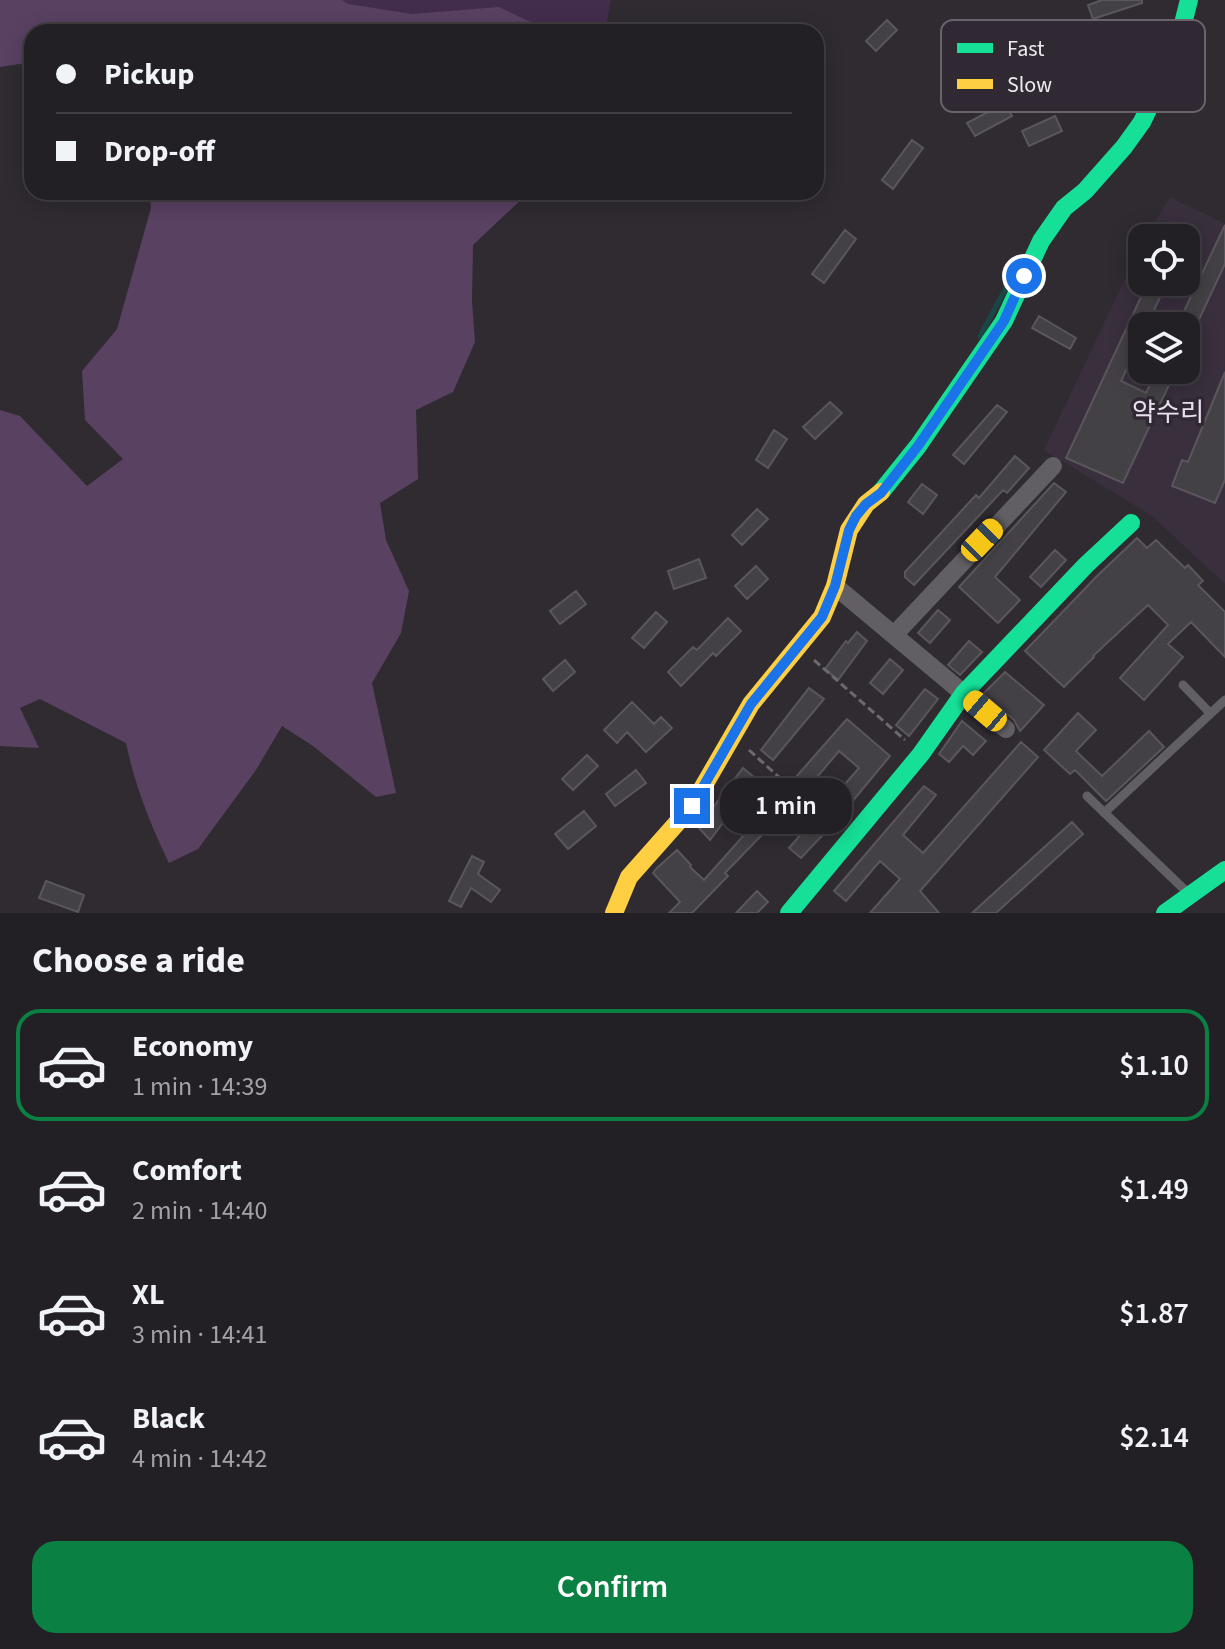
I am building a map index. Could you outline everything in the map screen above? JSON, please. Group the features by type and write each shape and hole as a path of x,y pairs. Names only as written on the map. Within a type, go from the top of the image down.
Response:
{"street":[{"path":"1184,20 1189,0"},
{"path":"614,913 629,877 692,806 751,704 822,617 835,586 849,530 856,516 881,493 918,446 1004,321 1041,241 1064,208 1085,191 1124,147 1147,112"},
{"path":"894,635 1053,466"},
{"path":"789,913 921,754 964,693 1086,565 1131,523"},
{"path":"835,586 1006,729"},
{"path":"1165,913 1225,870"}],"lane":[{"path":"1183,685 1210,713"},
{"path":"1104,813 1225,700"},
{"path":"1087,796 1190,896"}],"path":[{"path":"799,647 921,754"},
{"path":"732,735 849,841"}],"shaded area":[{"path":"0,0 342,0 348,4 412,14 499,7 534,24 24,24 24,63 0,67"},
{"path":"255,0 611,0 606,24 238,24"},
{"path":"1170,197 1225,224 1225,584 1152,516 1044,450 1128,273 1128,296 1200,296 1200,224 1154,224"},
{"path":"150,200 521,200 473,245 475,342 453,392 416,410 418,479 380,503 386,540 409,591 401,633 372,683 396,793 376,797 313,746 282,726 256,770 198,849 169,863 144,804 126,743 40,699 20,708 39,748 0,746 0,410 20,416 87,486 123,459 85,420 82,371 117,329 151,208"}],"building":[{"path":"1102,0 1142,0 1142,3 1093,19 1088,5"},
{"path":"887,20 897,30 876,51 866,41"},
{"path":"988,112 1010,112 1012,116 975,136 967,123"},
{"path":"1055,116 1062,131 1029,146 1022,131"},
{"path":"912,140 923,148 893,189 882,180"},
{"path":"1225,225 1225,264 1200,317 1200,312 1184,312 1191,296 1200,296 1200,278"},
{"path":"845,230 856,239 824,283 812,274"},
{"path":"1141,296 1161,296 1153,312 1134,312"},
{"path":"1039,316 1076,338 1070,349 1032,328"},
{"path":"1128,325 1128,366 1121,381 1146,393 1150,384 1169,384 1123,483 1066,458"},
{"path":"1225,372 1225,480 1215,503 1172,486 1182,460 1188,462"},
{"path":"830,402 842,413 815,439 803,427"},
{"path":"997,405 1007,412 964,464 953,455"},
{"path":"774,430 787,439 768,468 756,460"},
{"path":"1015,456 1029,468 1007,493 1003,490 914,585 905,577 905,572 976,495 979,498"},
{"path":"1054,483 1066,492 995,577 1020,600 998,623 959,587"},
{"path":"922,484 937,495 923,514 908,502"},
{"path":"757,509 768,519 742,545 732,535"},
{"path":"1137,538 1147,548 1156,540 1203,581 1198,585 1225,612 1225,657 1191,622 1168,644 1183,657 1144,700 1120,678 1168,625 1148,605 1064,687 1025,651"},
{"path":"1055,550 1066,560 1041,587 1030,577"},
{"path":"699,559 706,578 674,589 668,571"},
{"path":"756,566 768,579 747,599 735,586"},
{"path":"576,591 586,604 560,624 550,611"},
{"path":"938,610 950,620 930,643 918,633"},
{"path":"656,612 667,622 644,648 632,638"},
{"path":"728,618 741,631 716,656 713,653 681,686 668,672 693,647 697,650"},
{"path":"857,632 867,641 838,680 825,669 846,641 848,643"},
{"path":"969,641 982,652 960,675 948,665"},
{"path":"890,659 903,670 883,694 870,683"},
{"path":"565,660 575,672 553,691 543,679"},
{"path":"1005,672 1044,705 1020,731 1014,720 983,694"},
{"path":"809,688 824,699 773,760 761,750"},
{"path":"925,689 938,699 909,736 896,725"},
{"path":"632,702 654,724 661,717 672,728 646,752 627,732 617,743 604,730"},
{"path":"1078,713 1096,730 1076,751 1102,776 1149,731 1164,747 1106,801 1075,770 1070,774 1044,750"},
{"path":"847,719 890,756 801,858 789,848 859,768 839,751 807,789 795,778"},
{"path":"962,721 986,741 973,755 963,746 949,762 939,754"},
{"path":"1021,742 1038,757 920,891 939,913 870,913 900,879 880,861 846,901 834,891 924,786 936,795 903,835 923,853"},
{"path":"587,755 598,766 573,790 562,779"},
{"path":"743,768 756,779 710,840 698,827"},
{"path":"636,770 646,783 615,806 606,794"},
{"path":"775,800 780,800 788,808 725,873 728,876 692,913 669,913 680,902 653,873 657,868 677,850 704,880"},
{"path":"584,811 596,826 568,849 555,834"},
{"path":"1072,822 1083,834 996,913 972,913"},
{"path":"472,856 484,862 478,874 500,890 491,902 471,888 461,907 449,901"},
{"path":"46,881 84,895 78,912 39,898"},
{"path":"757,891 768,902 757,913 736,913"}],"waterway":[{"path":"980,336 1015,271"}],"traffic: fast":[{"path":"1184,20 1189,0"},
{"path":"881,492 918,446 1004,321 1041,241 1064,208 1085,191 1124,147 1147,112"},
{"path":"789,913 921,754 964,693 1086,565 1131,523"},
{"path":"1165,913 1225,870"}],"traffic: slow":[{"path":"614,913 629,877 692,806 751,704 822,617 835,586 849,530 866,504 881,492"}],"district":[{"name":"약수리","path":"1168,412"}],"route":[{"path":"692,806 751,704 822,617 835,586 849,530 856,516 881,493 918,446 1004,321 1024,276"}]}
